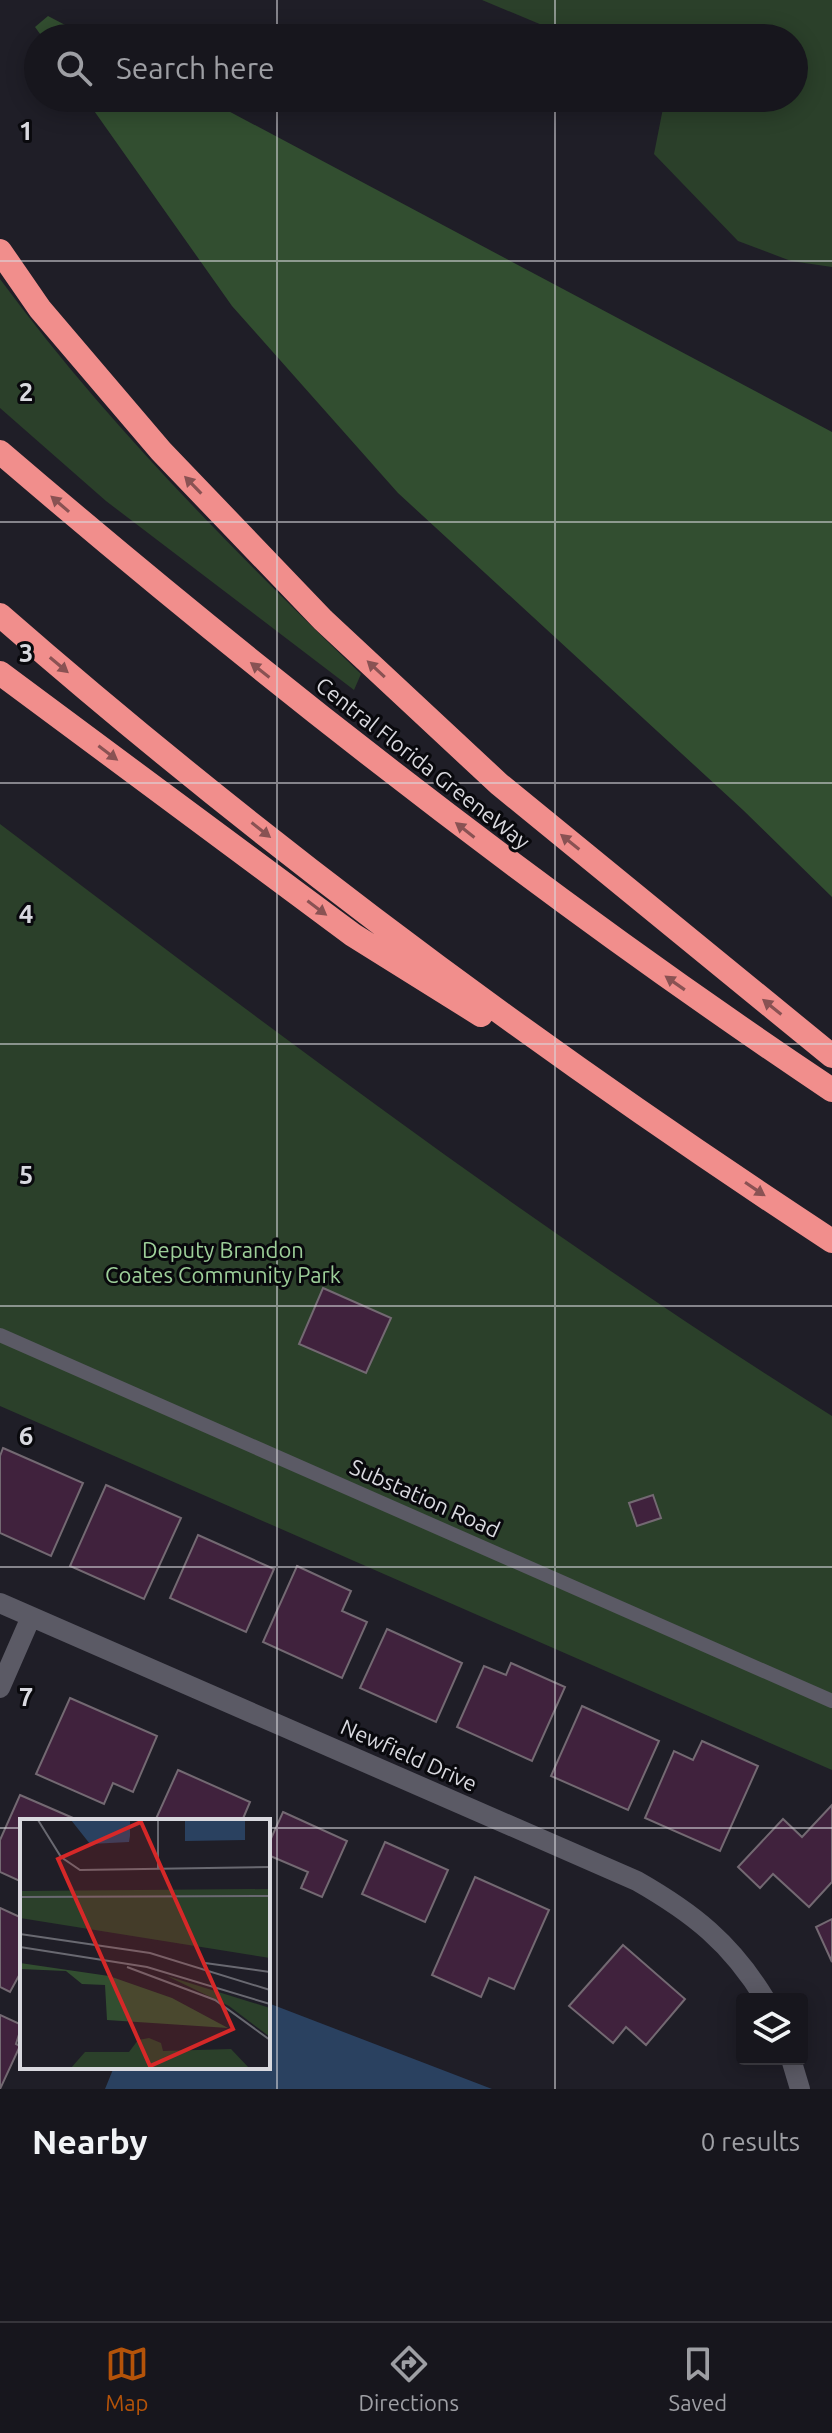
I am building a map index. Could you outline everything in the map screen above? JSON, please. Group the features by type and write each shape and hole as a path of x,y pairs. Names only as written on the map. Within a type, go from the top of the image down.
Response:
{"highway":[{"path":"0,251 40,309 161,451 323,620 499,784 832,1056"},
{"name":"Central Florida GreeneWay","path":"0,452 230,646 407,785 626,948 832,1090"},
{"path":"0,615 151,743 282,847 414,948 690,1146"},
{"path":"0,673 353,935 690,1146 832,1241"}],"street":[{"name":"Newfield Drive","path":"0,1603 637,1881 687,1910 731,1950 761,1993"},
{"path":"0,1688 31,1617"},
{"path":"793,2065 800,2089"}],"lane":[{"name":"Substation Road","path":"0,1335 832,1701"}],"green space":[{"path":"482,0 832,0 832,267 791,261 738,241 654,154 662,112 808,112 808,24 539,24"},
{"path":"48,16 63,24 39,24"},
{"path":"95,112 230,112 832,432 832,897 743,810 398,493 232,306"},
{"path":"0,279 127,435 218,532 361,674 354,690 106,501 0,408"},
{"name":"Deputy Brandon Coates Community Park","path":"0,824 306,1054 514,1204 832,1416 832,1770 0,1406"}],"water":[{"path":"270,2004 492,2089 105,2089 113,2069 270,2069"}],"building":[{"path":"323,1288 391,1318 366,1373 299,1344"},
{"path":"3,1448 83,1483 51,1556 0,1533 0,1456"},
{"path":"106,1485 181,1518 144,1599 70,1566"},
{"path":"653,1495 661,1518 637,1526 629,1503"},
{"path":"198,1535 274,1569 246,1632 170,1598"},
{"path":"297,1566 351,1591 342,1611 367,1622 342,1678 263,1642"},
{"path":"387,1629 462,1663 436,1722 360,1688"},
{"path":"511,1663 565,1687 532,1761 457,1727 484,1666 506,1675"},
{"path":"70,1698 157,1736 133,1792 113,1783 104,1804 36,1774"},
{"path":"582,1706 659,1741 628,1810 551,1776"},
{"path":"702,1741 758,1766 720,1851 645,1818 674,1751 693,1760"},
{"path":"178,1770 250,1802 243,1819 156,1819"},
{"path":"20,1795 75,1819 20,1819 20,1881 0,1872 0,1840"},
{"path":"832,1805 832,1882 809,1907 773,1874 760,1888 738,1867 783,1819 802,1837"},
{"path":"283,1812 347,1841 322,1897 301,1888 308,1872 270,1856 270,1841"},
{"path":"385,1842 448,1870 425,1922 362,1894"},
{"path":"475,1877 549,1910 514,1989 489,1978 481,1997 432,1975"},
{"path":"0,1908 20,1917 20,1974 10,1992 0,1987"},
{"path":"832,1919 832,1962 816,1927"},
{"path":"623,1945 685,1999 646,2045 626,2027 613,2043 569,2006"},
{"path":"0,2015 20,2024 16,2044 20,2046 0,2089"}]}
